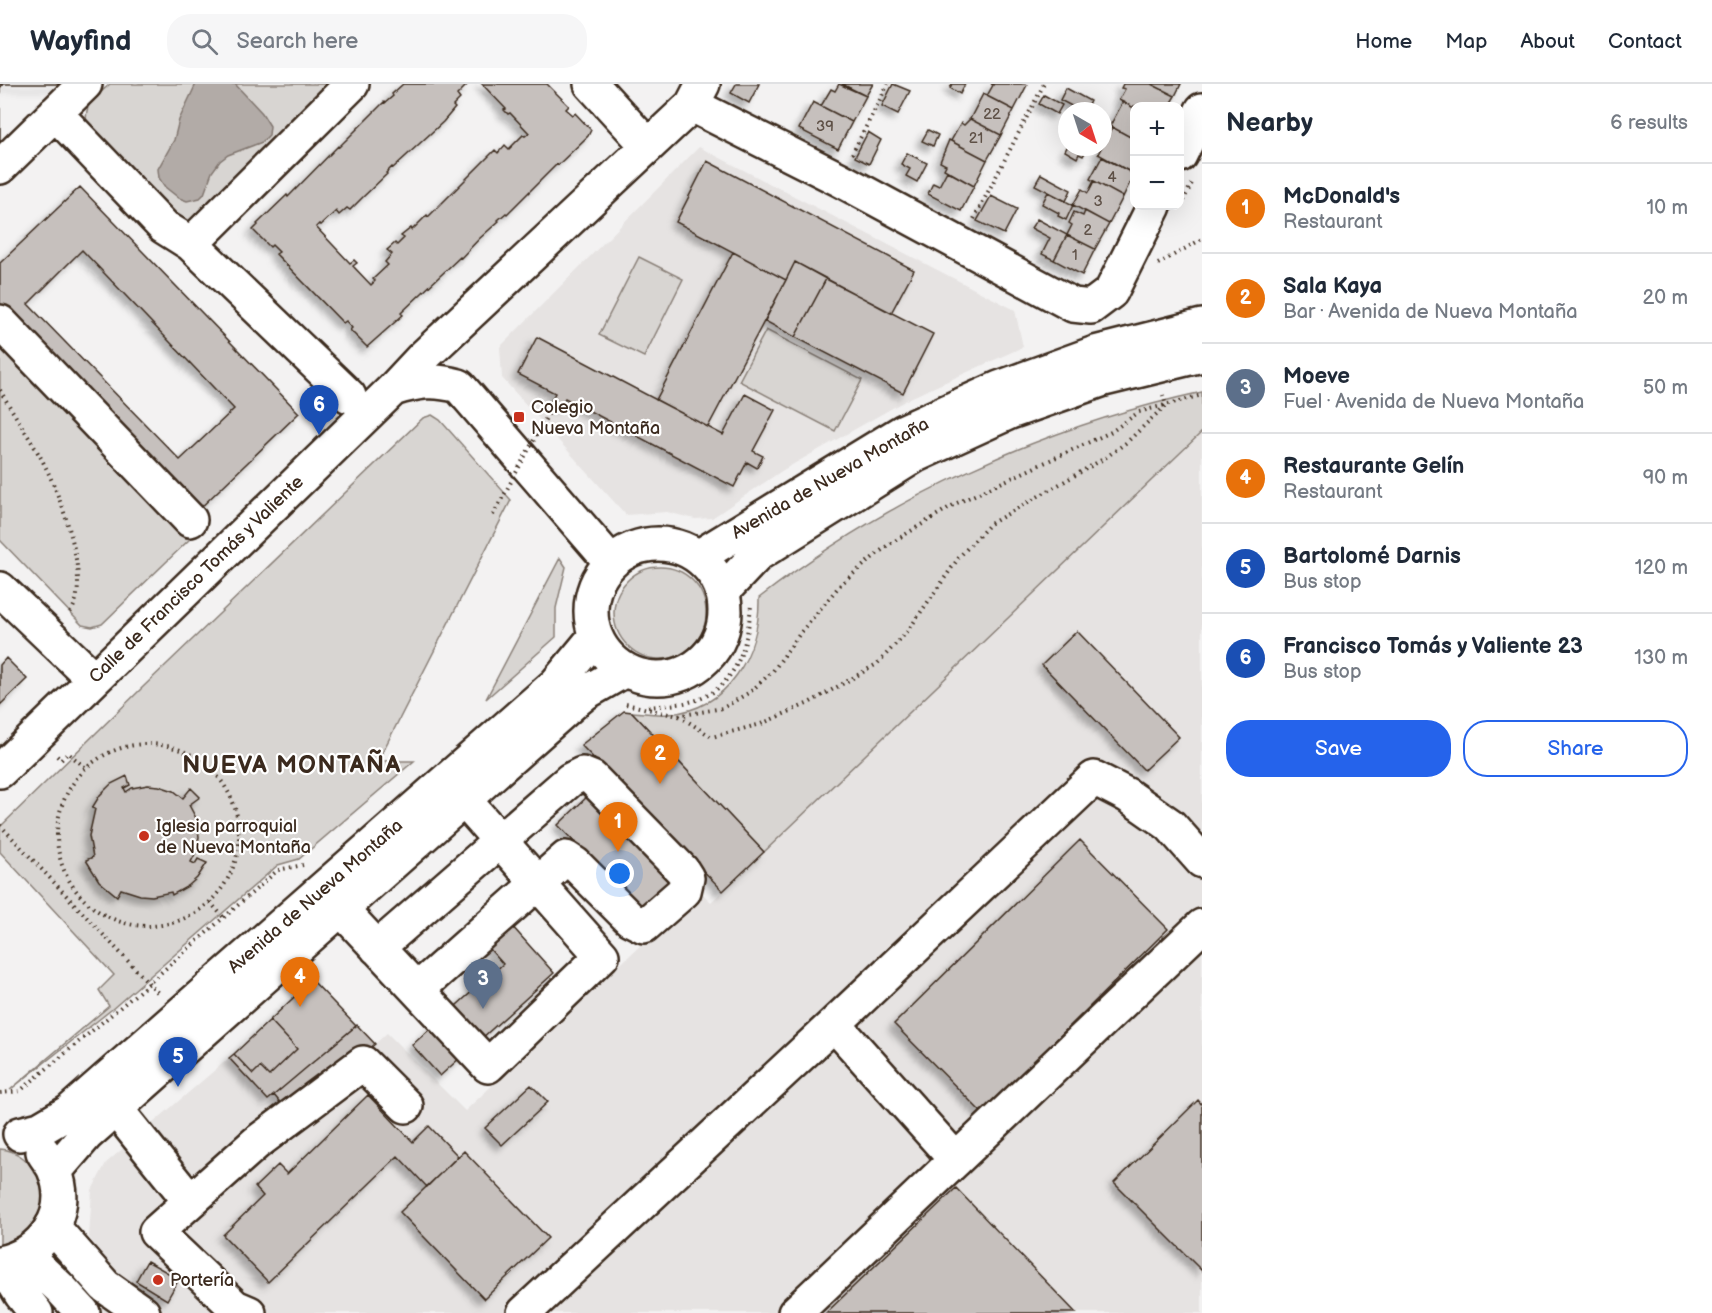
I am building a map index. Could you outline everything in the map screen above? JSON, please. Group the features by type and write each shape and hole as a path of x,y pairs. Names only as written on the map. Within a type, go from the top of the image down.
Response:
{"street":[{"path":"0,167 85,84"},
{"path":"191,244 352,84"},
{"path":"591,84 648,147"},
{"path":"698,94 839,179 1073,304 1091,307 1111,292 1152,210"},
{"name":"Calle de Francisco Tomás y Valiente","path":"0,771 422,358 648,147 698,94"},
{"path":"1184,145 1202,110"},
{"path":"55,113 164,227 191,244 349,396"},
{"name":"Calle de Francisco Tomás y Valiente","path":"459,386 456,361 457,343 471,313"},
{"path":"0,322 190,520"},
{"name":"Avenida de Nueva Montaña","path":"698,557 904,431 999,388 1095,353 1202,326"},
{"name":"Avenida de Nueva Montaña","path":"737,596 758,554 916,455 1010,412 1104,380 1202,355"},
{"path":"393,388 422,381 441,381 459,386 610,562"},
{"path":"653,543 677,546 698,557 737,596 725,615 720,637 708,656 690,670 668,677 646,677 625,670 607,656 595,637 590,611 596,585 610,562 630,549 653,543"},
{"path":"0,589 94,679"},
{"name":"Avenida de Nueva Montaña","path":"10,1132 40,1129 69,1112 556,684 595,637"},
{"name":"Avenida de Nueva Montaña","path":"55,1171 86,1136 585,693 625,670"},
{"path":"377,948 570,780 582,774 592,778 682,870 687,878 684,891 644,926 630,919 576,864 566,858 417,990"},
{"path":"524,1313 1094,778 1127,795 1170,825 1202,861"},
{"path":"341,909 488,1066 602,956 464,800"},
{"path":"795,1313 1202,926"},
{"path":"834,1024 956,1160"},
{"path":"249,1313 235,1307 156,1232 255,1143 339,1079 363,1064 406,1106"},
{"path":"116,1109 190,1201"},
{"path":"9,1260 42,1240 52,1226 59,1207 59,1188 55,1171 41,1149 10,1132"},
{"path":"52,1226 105,1286 143,1313"},
{"path":"9,1260 21,1294 36,1313"},
{"path":"9,1260 61,1289 83,1313"}],"path":[{"path":"839,179 888,84"},
{"path":"961,244 1044,84"},
{"path":"1128,258 1160,264 1202,239"},
{"path":"0,390 41,458 66,516 75,549 79,590 75,608 66,618"},
{"path":"1152,398 1163,395 1166,405"},
{"path":"678,716 723,708 750,692 773,671 801,632 841,584 888,545 955,504 1111,432 1139,411 1202,395"},
{"path":"493,515 553,405"},
{"path":"585,693 599,706 628,703 678,716 712,737 761,724 809,703 877,664 907,632 960,556 990,524 1105,458 1127,442 1166,405"},
{"path":"644,707 678,704 703,698 718,688 732,672 743,653 749,630 737,596"},
{"path":"138,744 157,744 193,755 222,780 231,797 239,824 238,853 223,888 210,902 195,914 177,922 159,926 139,926 103,915 75,890 65,873 59,855 57,836 59,818 64,799 74,782 94,762 119,748 138,744"},
{"path":"0,825 148,984 158,994 164,989"},
{"path":"0,1093 20,1091 148,984 278,870 305,864"},
{"path":"210,902 225,918"},
{"path":"81,910 88,904"}],"shaded area":[{"path":"110,84 336,84 191,224 171,218 87,126 87,112 91,102"},
{"path":"196,84 235,84 262,113 270,126 269,135 262,142 228,155 220,161 212,172 204,194 200,198 187,201 165,187 159,178 158,169 174,140 179,120"},
{"path":"699,147 1015,310 1023,347 910,398 783,470 712,518 695,519 667,512 626,515 502,378 500,347"},
{"path":"639,257 683,279 644,357 599,335"},
{"path":"766,330 862,380 835,431 739,381"},
{"path":"0,337 193,536 102,624 92,627 82,625 0,540"},
{"path":"1202,392 1202,432 764,852 632,712 669,714 690,710 709,702 737,675 747,658 758,619 759,598 860,529 914,498 1026,446 1083,425"},
{"path":"432,415 440,420 511,500 378,761 414,761 299,859 278,865 111,1010 10,1090 109,1006 99,990 114,975 0,852 0,827 423,418"},
{"path":"1202,432 1202,1313 78,1313 105,1286 104,1260 89,1237 92,1190 106,1163 229,1058 268,1100 357,1025 375,1044 387,1033 465,1111 699,890 711,902"},
{"path":"560,558 566,567 556,608 556,637 486,699"},
{"path":"660,567 678,570 693,580 703,595 706,613 703,631 693,646 678,656 660,659 642,656 627,646 617,631 614,613 617,595 627,580 642,570"},
{"path":"0,1149 12,1152 32,1166 43,1189 44,1201 35,1224 19,1238 0,1246"}],"building":[{"path":"0,84 78,84 0,157"},
{"path":"3,84 78,84 0,157 0,88"},
{"path":"403,84 468,84 457,95 460,99 443,122 392,167 350,210 347,208 339,215 336,211 316,227 350,263 354,260 357,263 353,266 371,285 375,281 373,279 388,265 385,262 392,254 387,250 404,238 401,236 411,228 412,230 427,215 428,217 495,150 498,153 505,145 509,149 523,135 529,133 510,113 504,110 506,109 482,84 547,84 569,106 566,109 573,115 575,113 591,130 588,136 367,347 350,330 352,328 346,321 343,323 276,254 279,252 272,245 270,247 253,230"},
{"path":"736,84 759,84 749,103 731,93"},
{"path":"839,84 866,96 852,122 821,106 831,89 835,91"},
{"path":"842,84 873,84 866,96"},
{"path":"893,84 910,91 898,114 882,106"},
{"path":"952,84 965,84 960,94 950,88"},
{"path":"991,84 1027,85 1014,110 987,96 993,85"},
{"path":"1123,84 1151,84 1175,96 1171,102 1130,102 1130,106 1119,100 1125,89 1121,88"},
{"path":"1151,84 1181,84 1175,96"},
{"path":"1066,88 1090,101 1064,102 1060,100"},
{"path":"983,94 1014,110 1001,135 970,119"},
{"path":"1044,95 1058,103 1058,112 1057,114 1039,104"},
{"path":"813,102 852,122 838,149 799,129"},
{"path":"1123,102 1130,106 1130,137 1112,127 1112,122"},
{"path":"970,119 1001,135 987,160 951,141 961,123 964,125"},
{"path":"1112,127 1130,137 1130,172 1102,156 1112,156"},
{"path":"928,130 938,135 933,146 922,141"},
{"path":"868,132 881,140 869,164 855,157"},
{"path":"949,140 987,160 974,186 944,169 946,165 940,162"},
{"path":"907,153 927,163 917,182 906,176 910,169 901,164"},
{"path":"1102,157 1130,172 1130,182 1123,197 1090,179"},
{"path":"707,161 914,270 891,313 795,262 786,280 676,222"},
{"path":"947,171 974,186 961,211 928,194 933,183 939,186"},
{"path":"1041,174 1071,190 1066,201 1035,185"},
{"path":"1094,181 1123,197 1109,224 1073,205 1082,189 1088,193"},
{"path":"80,187 299,413 192,516 0,314 0,263","holes":["82,250 234,409 180,460 28,304"]},
{"path":"1048,192 1073,205 1066,220 1058,216 1059,213 1042,204"},
{"path":"991,196 1017,209 1004,234 977,221"},
{"path":"1085,211 1109,224 1095,249 1067,235 1072,225 1069,223 1074,212 1083,216"},
{"path":"1037,219 1067,235 1054,260 1042,254 1050,238 1031,228"},
{"path":"1067,235 1095,249 1082,275 1054,260"},
{"path":"733,252 786,280 708,427 656,400"},
{"path":"795,262 826,279 795,337 765,321"},
{"path":"826,279 933,334 903,393 795,337"},
{"path":"537,337 723,435 745,394 775,410 753,451 763,456 757,468 747,462 734,487 565,398 560,408 550,403 555,393 518,374"},
{"path":"1077,631 1179,737 1144,770 1042,665"},
{"path":"6,658 27,679 0,705 0,665"},
{"path":"624,711 632,712 764,852 723,891 581,745"},
{"name":"Iglesia parroquial de Nueva Montaña","path":"127,776 130,785 124,788 126,792 132,788 148,785 174,791 183,798 191,788 200,797 189,805 197,820 199,837 191,862 195,864 198,859 207,863 197,878 172,895 171,892 152,896 140,895 121,889 117,896 99,881 86,860 93,857 89,836 95,809 92,808 111,784"},
{"path":"593,791 678,879 643,913 558,825"},
{"path":"1080,840 1168,929 982,1113 894,1024"},
{"path":"511,925 554,973 440,1076 412,1045 503,964 487,946"},
{"path":"312,980 356,1026 268,1100 229,1058 234,1054 253,1074 260,1067 269,1076 297,1049 270,1020"},
{"path":"270,1020 297,1049 269,1076 260,1067 253,1074 234,1054"},
{"path":"357,1025 375,1044 340,1074 287,1111 274,1095"},
{"path":"531,1085 548,1102 502,1145 485,1128"},
{"path":"368,1095 413,1142 429,1126 458,1156 427,1187 398,1156 268,1282 223,1235 263,1196 255,1187 278,1165 287,1174"},
{"path":"1198,1100 1202,1105 1202,1271 1114,1183"},
{"path":"464,1151 548,1238 484,1299 400,1212"},
{"path":"956,1188 1076,1313 826,1313"},
{"name":"Portería","path":"147,1261 179,1279 167,1300 136,1281"}],"place":[{"name":"Colegio Nueva Montaña","path":"519,417"},
{"name":"Francisco Tomás y Valiente 23","path":"319,435"},
{"name":"Sala Kaya","path":"660,784"},
{"name":"Iglesia parroquial de Nueva Montaña","path":"144,836"},
{"name":"McDonald's","path":"618,852"},
{"name":"Restaurante Gelín","path":"300,1007"},
{"name":"Moeve","path":"483,1009"},
{"name":"Bartolomé Darnis","path":"178,1087"},
{"name":"Portería","path":"158,1280"}],"district":[{"name":"NUEVA MONTAÑA","path":"292,765"}]}
